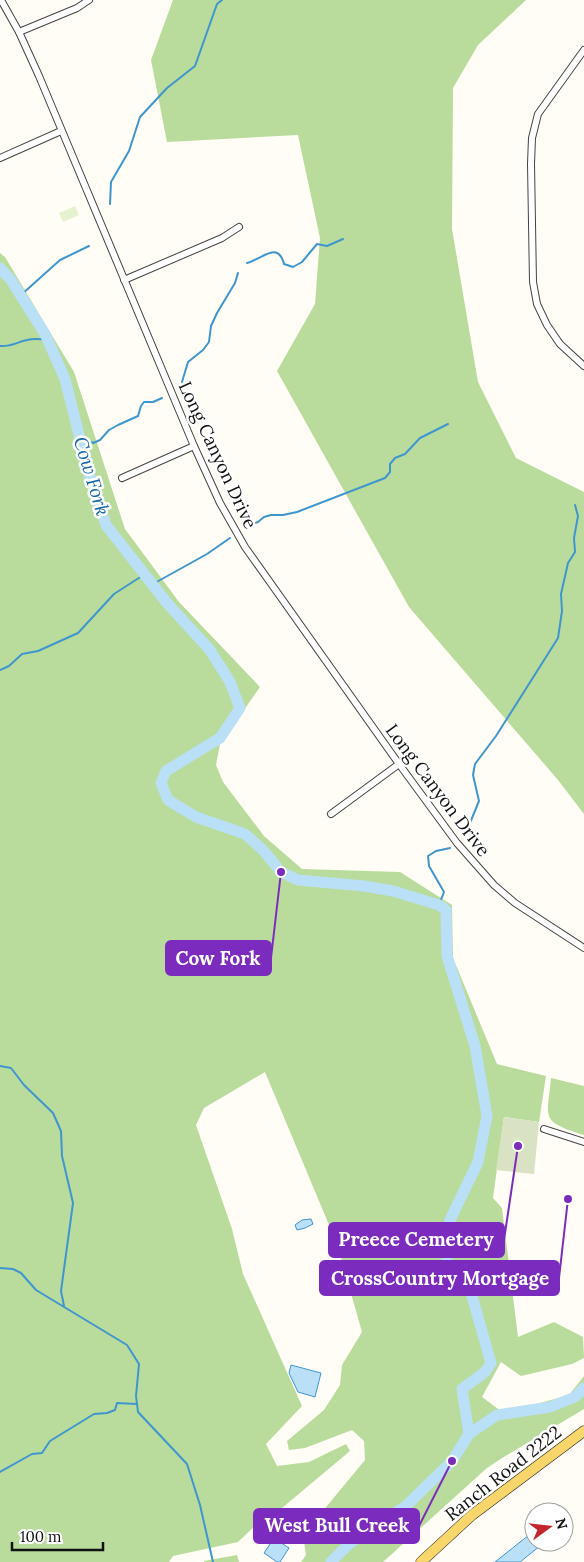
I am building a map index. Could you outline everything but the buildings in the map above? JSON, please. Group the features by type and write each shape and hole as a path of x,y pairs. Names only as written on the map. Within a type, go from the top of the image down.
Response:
{"main road":[{"name":"Ranch Road 2222","path":"421,1562 472,1515 584,1431"}],"street":[{"name":"Long Canyon Drive","path":"1,0 19,32 194,446 220,503 245,547 398,764 457,843 494,885 529,913 584,948"},
{"path":"19,32 69,12 89,0"},
{"path":"584,50 538,114 532,138 531,164 533,282 537,304 547,325 560,344 584,366"},
{"path":"0,158 61,131"},
{"path":"124,280 222,238 239,227"},
{"path":"122,478 194,446"},
{"path":"331,814 398,764"},
{"path":"544,1129 584,1142"}],"green space":[{"path":"173,0 526,0 478,45 453,88 452,229 478,382 516,458 584,492 584,814 558,780 409,607 277,371 315,304 320,238 298,135 167,142 151,60"},
{"path":"75,206 79,215 63,222 59,213"},
{"path":"0,253 5,257 74,372 125,529 179,602 260,687 220,744 216,765 223,782 264,836 302,869 400,872 452,905 453,958 497,1064 546,1076 539,1122 504,1117 493,1198 502,1208 518,1337 554,1322 583,1337 584,1358 572,1364 521,1376 501,1362 482,1397 501,1411 514,1410 569,1395 584,1376 584,1409 487,1468 383,1562 301,1562 306,1555 303,1535 365,1460 364,1441 352,1430 305,1448 289,1450 287,1441 324,1410 340,1385 342,1365 362,1332 337,1244 265,1072 204,1108 196,1125 232,1229 243,1274 302,1406 266,1444 277,1466 309,1462 346,1444 350,1451 282,1508 258,1523 238,1542 173,1556 169,1562 0,1562"},
{"path":"551,1078 584,1086 584,1135 560,1126 553,1122 550,1117 548,1103"},
{"path":"504,1117 539,1122 534,1174 496,1170"},
{"path":"237,1555 239,1562 204,1562 204,1561"}],"water":[{"path":"311,1219 313,1224 297,1230 295,1225 302,1220"},
{"path":"291,1365 321,1373 315,1397 298,1392 289,1373"},
{"path":"274,1538 289,1548 280,1562 264,1553"},
{"path":"524,1539 524,1552 532,1552 520,1562 495,1562"}],"waterway":[{"path":"110,204 111,182 129,151 140,117 167,88 195,66 217,4 222,0"},
{"path":"247,263 273,252 278,253 284,264 293,267 302,262 317,244 327,246 343,239"},
{"path":"21,295 60,260 89,246"},
{"name":"Cow Fork","path":"0,268 11,280 45,334 65,379 88,471 106,525 167,603 210,650 230,682 240,708 220,738 166,771 161,783 168,800 196,817 245,834 263,850 281,872 298,880 364,886 393,891 439,905 446,910 447,956 475,1046 487,1116 478,1162 450,1220 445,1249 448,1265 452,1273 470,1289 491,1363 485,1372 462,1389 469,1434"},
{"path":"182,382 188,362 203,350 209,342 211,326 235,283 238,273"},
{"path":"0,346 32,339 48,340"},
{"path":"80,441 87,440 93,443 100,440 109,430 138,416 144,402 153,402 162,398"},
{"path":"247,526 271,515 297,512 385,478 390,472 390,464 395,458 405,454 420,438 448,424"},
{"path":"465,835 479,801 473,775 475,764 496,736 558,638 562,611 561,594 568,563 575,552 574,538 578,516 575,505"},
{"path":"153,584 207,554 230,538"},
{"path":"0,670 9,666 22,654 38,651 78,633 114,594 145,574"},
{"path":"439,905 444,892 429,866 428,856 436,851 450,848"},
{"path":"0,1066 11,1068 24,1085 53,1113 61,1131 62,1156 73,1203 61,1291 64,1306"},
{"path":"0,1268 13,1269 21,1273 36,1290 127,1345 139,1364 136,1396 138,1412 187,1464 200,1505 213,1562"},
{"path":"331,1562 349,1544 407,1505 452,1461 469,1434 497,1415 550,1407 575,1397 584,1388"},
{"path":"0,1472 32,1454 42,1453 50,1441 94,1414 115,1410 117,1403 137,1404"}],"place":[{"name":"Cow Fork","path":"281,872"},
{"name":"Preece Cemetery","path":"518,1146"},
{"name":"CrossCountry Mortgage","path":"568,1199"},
{"name":"West Bull Creek","path":"452,1461"}]}
